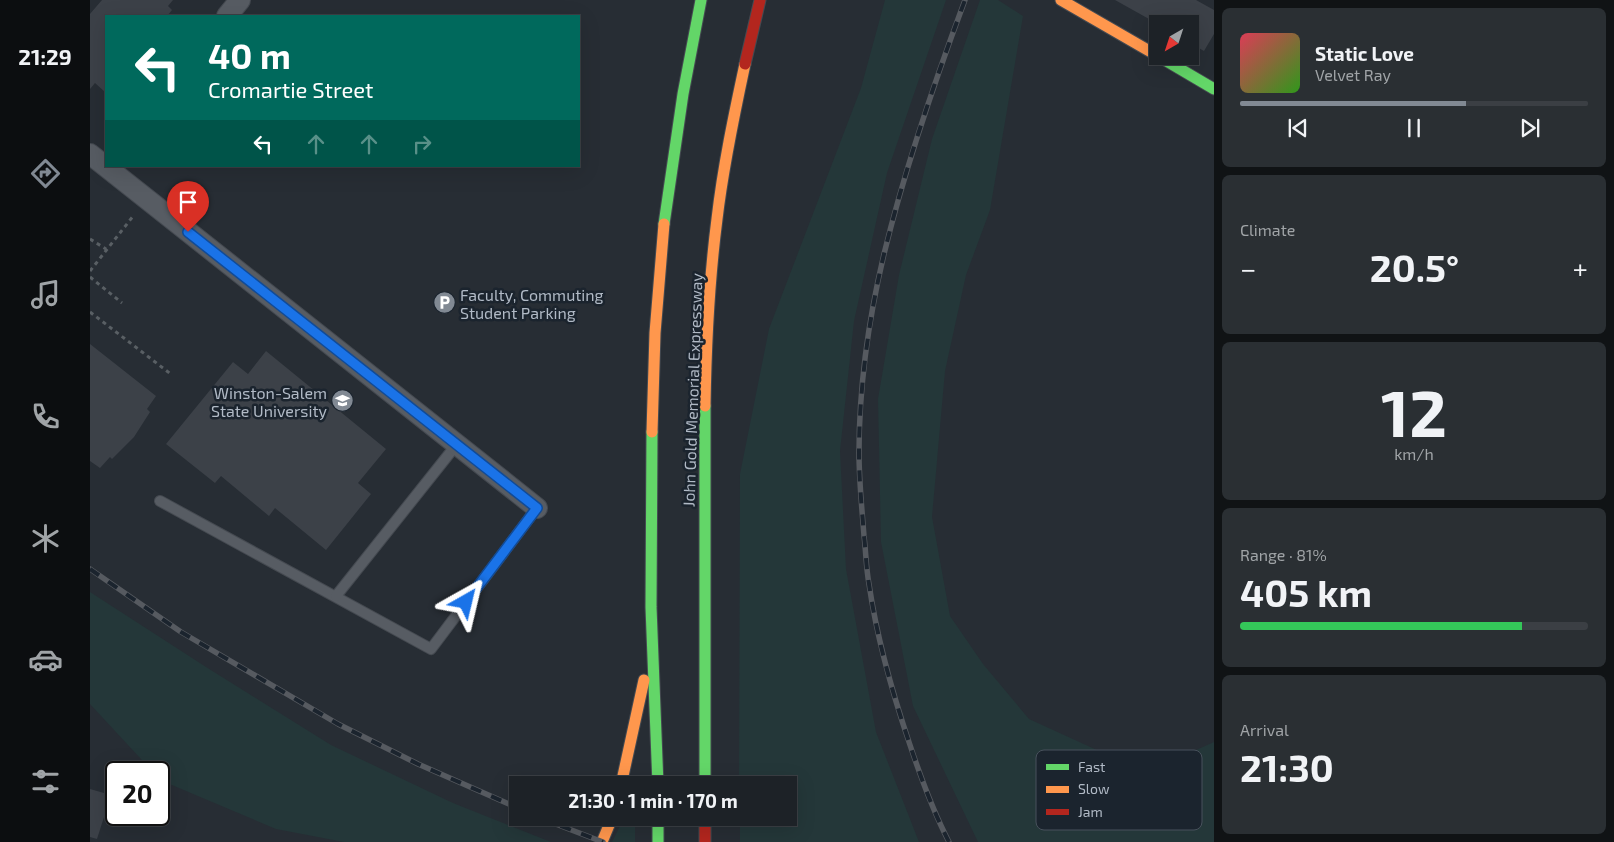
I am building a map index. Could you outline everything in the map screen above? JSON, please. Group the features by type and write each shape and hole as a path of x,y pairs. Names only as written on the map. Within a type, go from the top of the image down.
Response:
{"main road":[{"path":"658,776 652,639 652,380 665,212 677,128 701,0"},
{"name":"John Gold Memorial Expressway","path":"705,776 704,463 710,300 717,219 729,137 745,58 760,0"},
{"path":"1061,0 1149,51"},
{"path":"1173,65 1214,89"},
{"path":"623,776 652,639"},
{"path":"602,842 609,826"},
{"path":"658,826 658,842"},
{"path":"705,826 705,842"}],"street":[{"path":"228,15 240,0"},
{"path":"90,154 105,166"},
{"path":"106,167 537,508"}],"lane":[{"path":"336,596 457,444"},
{"path":"160,501 431,649 537,508"}],"path":[{"path":"90,271 134,214"},
{"path":"90,239 107,249"},
{"path":"90,277 122,303"},
{"path":"90,312 172,375"}],"shaded area":[{"path":"885,0 946,0 887,173 854,321 840,451 846,569 876,732 919,842 740,842 740,826 797,826 797,776 739,776 740,474 769,329 861,88"},
{"path":"980,0 998,0 1023,16 990,210 966,275 945,371 932,517 950,616 983,664 1029,719 1097,750 1036,750 1036,830 1202,830 1202,750 1196,750 1214,742 1214,842 978,842 913,706 881,542 878,399 899,275 932,139"},
{"path":"90,592 331,745 453,803 551,842 344,842 276,829 170,784 170,761 143,761 90,704"},
{"path":"620,826 635,826 635,842 612,842"}],"building":[{"path":"102,0 173,0 168,6 172,10 168,15 105,15 105,92 95,83 90,89 90,14"},
{"path":"1115,0 1196,0 1214,10 1214,34 1204,51 1199,48 1199,15 1149,15 1149,19"},
{"path":"90,344 156,396 147,409 150,412 134,437 100,468 90,461"},
{"path":"266,351 386,449 358,483 371,494 326,550 275,508 269,516 221,476 215,483 166,444 233,362 248,374"},
{"path":"90,789 105,793 105,814 97,839 90,837"}],"railway":[{"path":"949,842 928,794 910,745 891,685 876,625 868,578 864,536 859,429 866,353 884,254 921,126 965,0"},
{"path":"90,569 181,632 338,724 418,764 509,804"},
{"path":"561,826 603,842"}],"traffic: fast":[{"path":"664,224 683,94 701,0"},
{"path":"1173,65 1214,89"},
{"path":"705,406 705,776"},
{"path":"652,432 651,607 658,776"},
{"path":"658,826 658,842"}],"traffic: slow":[{"path":"1061,0 1149,51"},
{"path":"705,406 708,312 714,242 719,200 745,64"},
{"path":"652,432 655,333 664,224"},
{"path":"623,776 644,680"},
{"path":"602,842 609,826"}],"traffic: jam":[{"path":"745,64 760,0"},
{"path":"705,826 705,842"}],"place":[{"name":"Faculty, Commuting Student Parking","path":"444,303"},
{"name":"Winston-Salem State University","path":"343,401"}],"route":[{"path":"188,232 537,508 466,602"}]}
